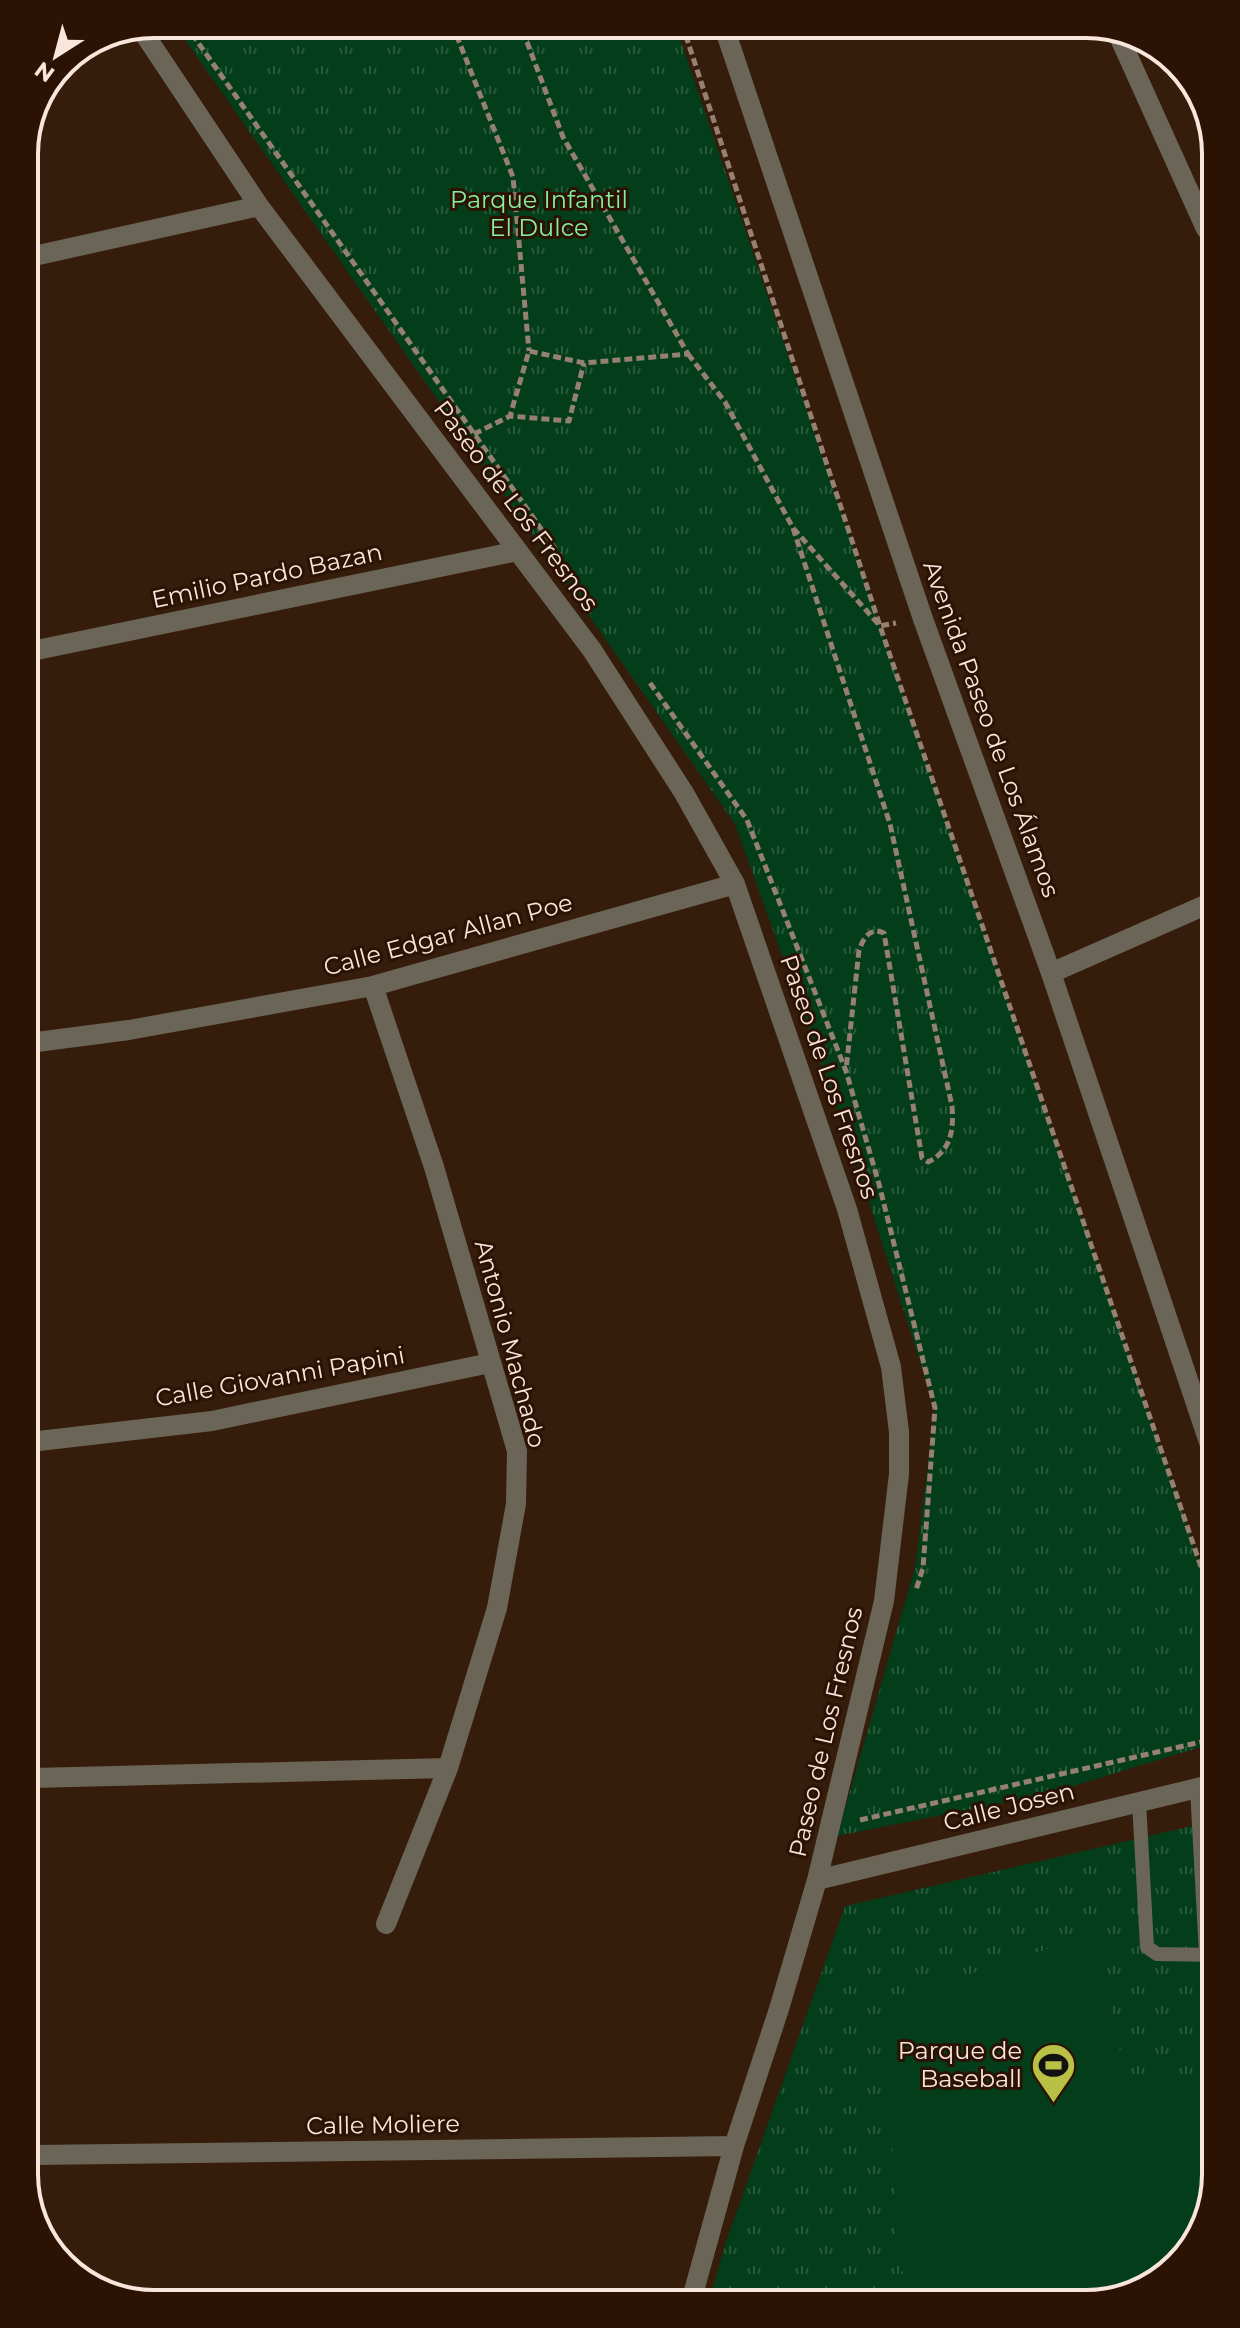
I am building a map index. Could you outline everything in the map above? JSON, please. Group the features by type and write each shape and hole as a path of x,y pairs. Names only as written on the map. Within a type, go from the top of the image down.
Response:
{"street":[{"name":"Avenida Paseo de Los Álamos","path":"728,38 923,619 1051,973 1202,1421"},
{"name":"Paseo de Los Fresnos","path":"147,39 259,206 592,650 684,793 735,884 847,1209 891,1367 899,1432 897,1499 884,1601 817,1880 734,2146 694,2290"},
{"path":"1122,44 1202,220"},
{"path":"38,255 259,206"},
{"name":"Emilio Pardo Bazan","path":"38,650 518,551"},
{"name":"Calle Edgar Allan Poe","path":"38,1042 129,1030 373,986 735,884"},
{"path":"1051,973 1202,907"},
{"name":"Antonio Machado","path":"373,986 434,1167 517,1451 516,1504 497,1608 448,1768 386,1924"},
{"name":"Calle Giovanni Papini","path":"38,1441 212,1421 490,1363"},
{"path":"38,1778 448,1768"},
{"name":"Calle Josen","path":"817,1880 1202,1787"},
{"name":"Calle Moliere","path":"38,2155 734,2146"}],"lane":[{"path":"1139,1802 1147,1947 1157,1954 1202,1955"}],"path":[{"path":"458,38 513,177 529,351 510,416"},
{"path":"523,38 563,137 688,354 725,402 793,528 890,824 954,1126 948,1145 938,1157 928,1162 922,1158 884,933 877,930 870,932 859,950 846,1071 879,1184 935,1408 923,1568 914,1596"},
{"path":"687,38 880,626 1202,1570"},
{"path":"529,351 584,363 688,354"},
{"path":"474,434 510,416 569,421 584,363"},
{"path":"793,528 880,626"},
{"path":"880,626 923,619"},
{"path":"846,1823 1202,1742"}],"green space":[{"name":"Parque Infantil El Dulce","path":"184,38 680,38 1202,1570 1202,1747 1047,1794 837,1836 915,1568 935,1408 855,1159 735,824"},
{"path":"1202,1824 1201,2189 1190,2225 1162,2261 1130,2281 1108,2288 1086,2290 712,2290 725,2245 845,1906"},
{"name":"Parque de Baseball","path":"1098,1933 1126,2084 1202,2079 1201,2189 1190,2225 1173,2250 1144,2274 1108,2288 907,2290 897,2251 886,2001"}],"place":[{"name":"Parque de Baseball","path":"1053,2104"}]}
